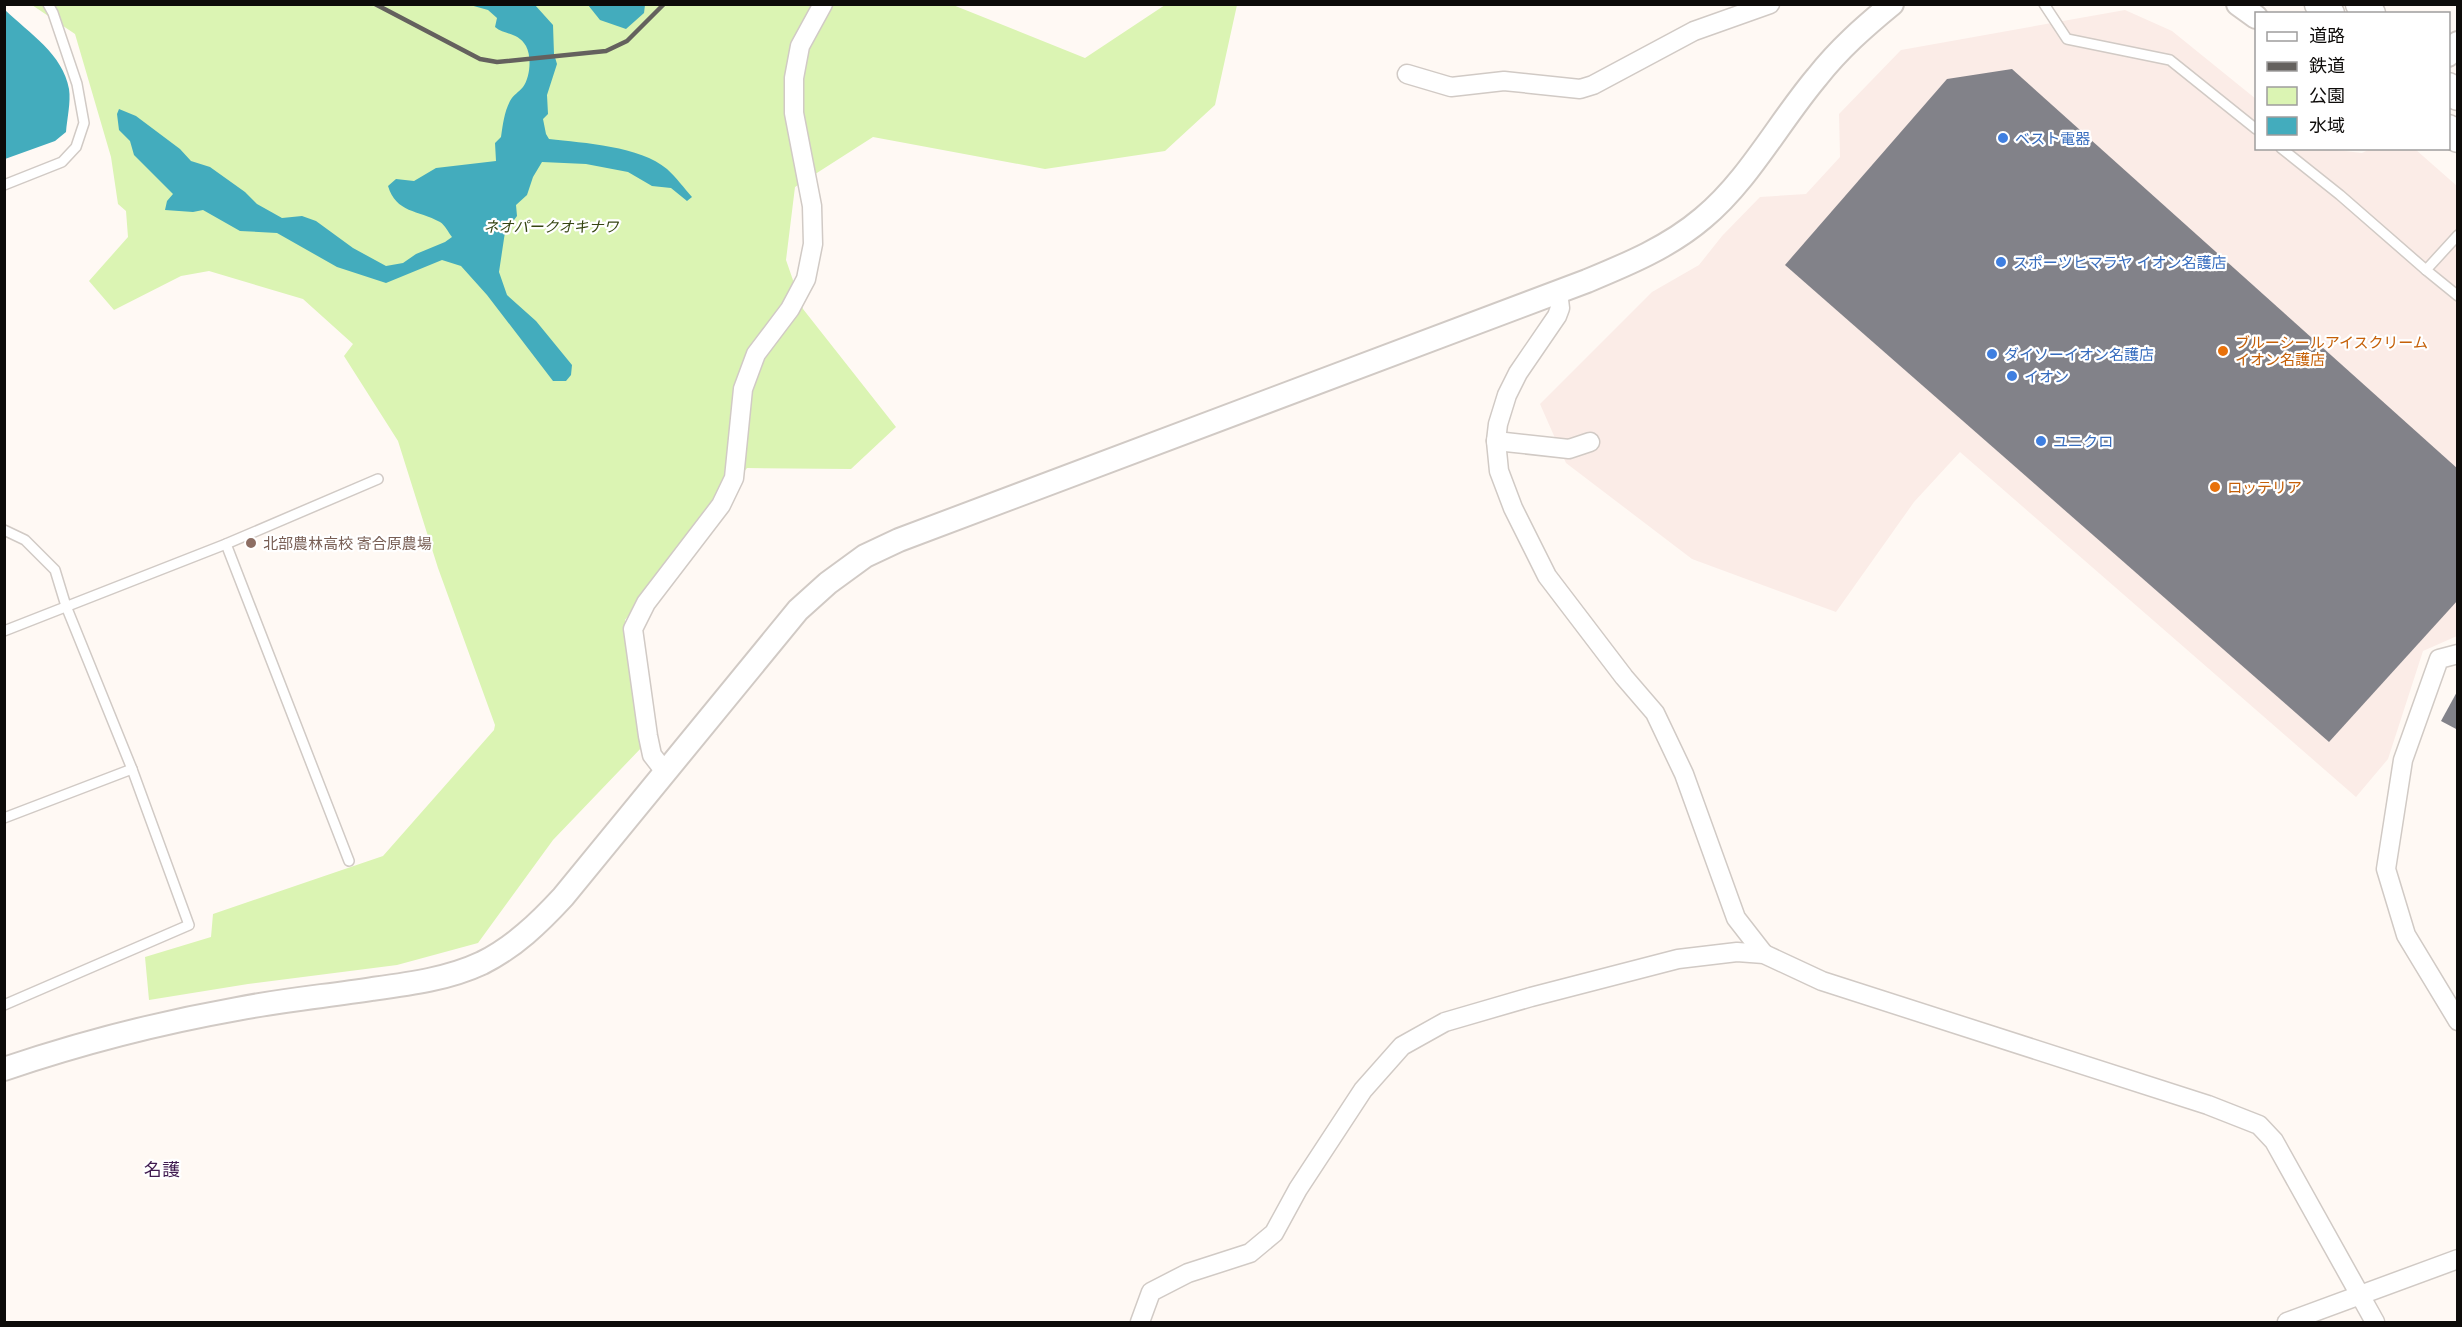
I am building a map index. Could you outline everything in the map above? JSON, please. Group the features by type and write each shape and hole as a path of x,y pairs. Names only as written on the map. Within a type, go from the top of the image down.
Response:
{"street":[{"path":"666,774 652,755 633,630 646,603 721,505 734,478 743,389 746,380 756,354 790,309 806,279 813,244 812,206 794,113 794,78 800,46 823,4"},
{"path":"1407,74 1451,87 1504,81 1580,89 1593,85 1694,31 1770,4"},
{"path":"4,1069 146,1026 240,1008 401,985 442,977 482,963 508,948 536,926 666,774 798,610 828,583 865,556 899,540 1558,292 1639,259 1669,243 1704,218 1732,189 1816,77 1848,41 1892,4"},
{"path":"2238,4 2255,16"},
{"path":"1558,292 1560,308 1557,316 1518,373 1504,405 1496,441 1499,471 1513,508 1547,576 1624,678 1655,713 1684,774 1736,918 1764,954"},
{"path":"1496,441 1569,449 1590,442"},
{"path":"2457,654 2439,659 2403,760 2386,869 2406,935 2457,1021"},
{"path":"1140,1323 1151,1293 1188,1273 1250,1253 1274,1233 1298,1189 1342,1120 1364,1090 1402,1046 1445,1022 1656,964 1737,952 1764,954 1822,981 2197,1102 2259,1125 2274,1141 2375,1323"},
{"path":"2287,1323 2457,1259"}],"lane":[{"path":"4,186 62,162 76,147 84,123 77,84 48,4"},
{"path":"2044,4 2067,39 2169,60 2255,128"},
{"path":"2284,150 2340,195 2457,296"},
{"path":"2426,270 2457,234"},
{"path":"4,630 226,544 378,479"},
{"path":"4,530 25,540 55,570 66,606 132,769 189,925 4,1005"},
{"path":"226,544 349,861"},
{"path":"4,818 132,769"}],"shaded area":[{"name":"イオン","path":"2125,10 2172,31 2255,98 2255,150 2336,150 2362,153 2368,150 2416,150 2457,186 2457,636 2423,651 2388,759 2356,797 1960,452 1914,502 1836,612 1692,559 1566,463 1540,404 1652,292 1699,265 1722,236 1760,197 1806,194 1840,157 1839,114 1901,50"}],"green space":[{"name":"ネオパークオキナワ","path":"32,5 953,5 1085,58 1165,5 1237,5 1215,105 1165,151 1045,169 873,137 795,187 786,260 803,309 896,427 851,469 747,468 625,620 643,746 553,840 478,943 397,965 248,984 149,1000 145,957 211,937 213,914 383,856 494,730 495,725 438,568 398,441 344,356 353,344 303,299 209,271 181,276 114,310 89,281 128,237 126,211 118,204 111,157 75,34"}],"water":[{"path":"470,5 535,5 553,25 554,54 557,64 547,95 548,114 543,119 549,139 595,144 642,155 667,169 692,197 687,201 671,188 652,186 628,172 586,164 542,162 533,177 527,195 516,205 517,216 505,232 499,272 507,295 536,321 572,365 571,375 566,381 553,381 487,295 461,266 442,260 386,283 337,267 277,233 240,231 203,210 193,212 165,210 167,201 173,194 134,155 130,141 119,130 117,114 119,109 136,116 180,149 191,161 210,167 245,192 257,204 282,218 302,216 316,221 353,248 386,266 403,263 416,254 452,237 440,222 402,206 396,201 388,186 396,179 414,181 436,168 496,161 495,143 501,137 508,105 523,87 527,78 529,56 523,41 495,27 497,18 488,10"},
{"path":"588,5 645,5 644,13 626,29 600,20"},
{"path":"5,10 44,45 60,65 66,77 70,99 66,132 55,141 5,159"}],"building":[{"path":"2012,69 2458,469 2458,600 2329,742 1785,265 1947,79"},
{"path":"2458,690 2458,730 2441,721"}],"railway":[{"path":"375,4 480,59 497,62 606,51 627,41 664,4"}],"place":[{"name":"ベスト電器","path":"2003,138"},
{"name":"スポーツヒマラヤ イオン名護店","path":"2001,262"},
{"name":"ブルーシールアイスクリーム イオン名護店","path":"2223,351"},
{"name":"ダイソーイオン名護店","path":"1992,354"},
{"name":"イオン","path":"2012,376"},
{"name":"ユニクロ","path":"2041,441"},
{"name":"ロッテリア","path":"2215,487"},
{"name":"北部農林高校 寄合原農場","path":"251,543"}],"district":[{"name":"名護","path":"162,1169"}]}
